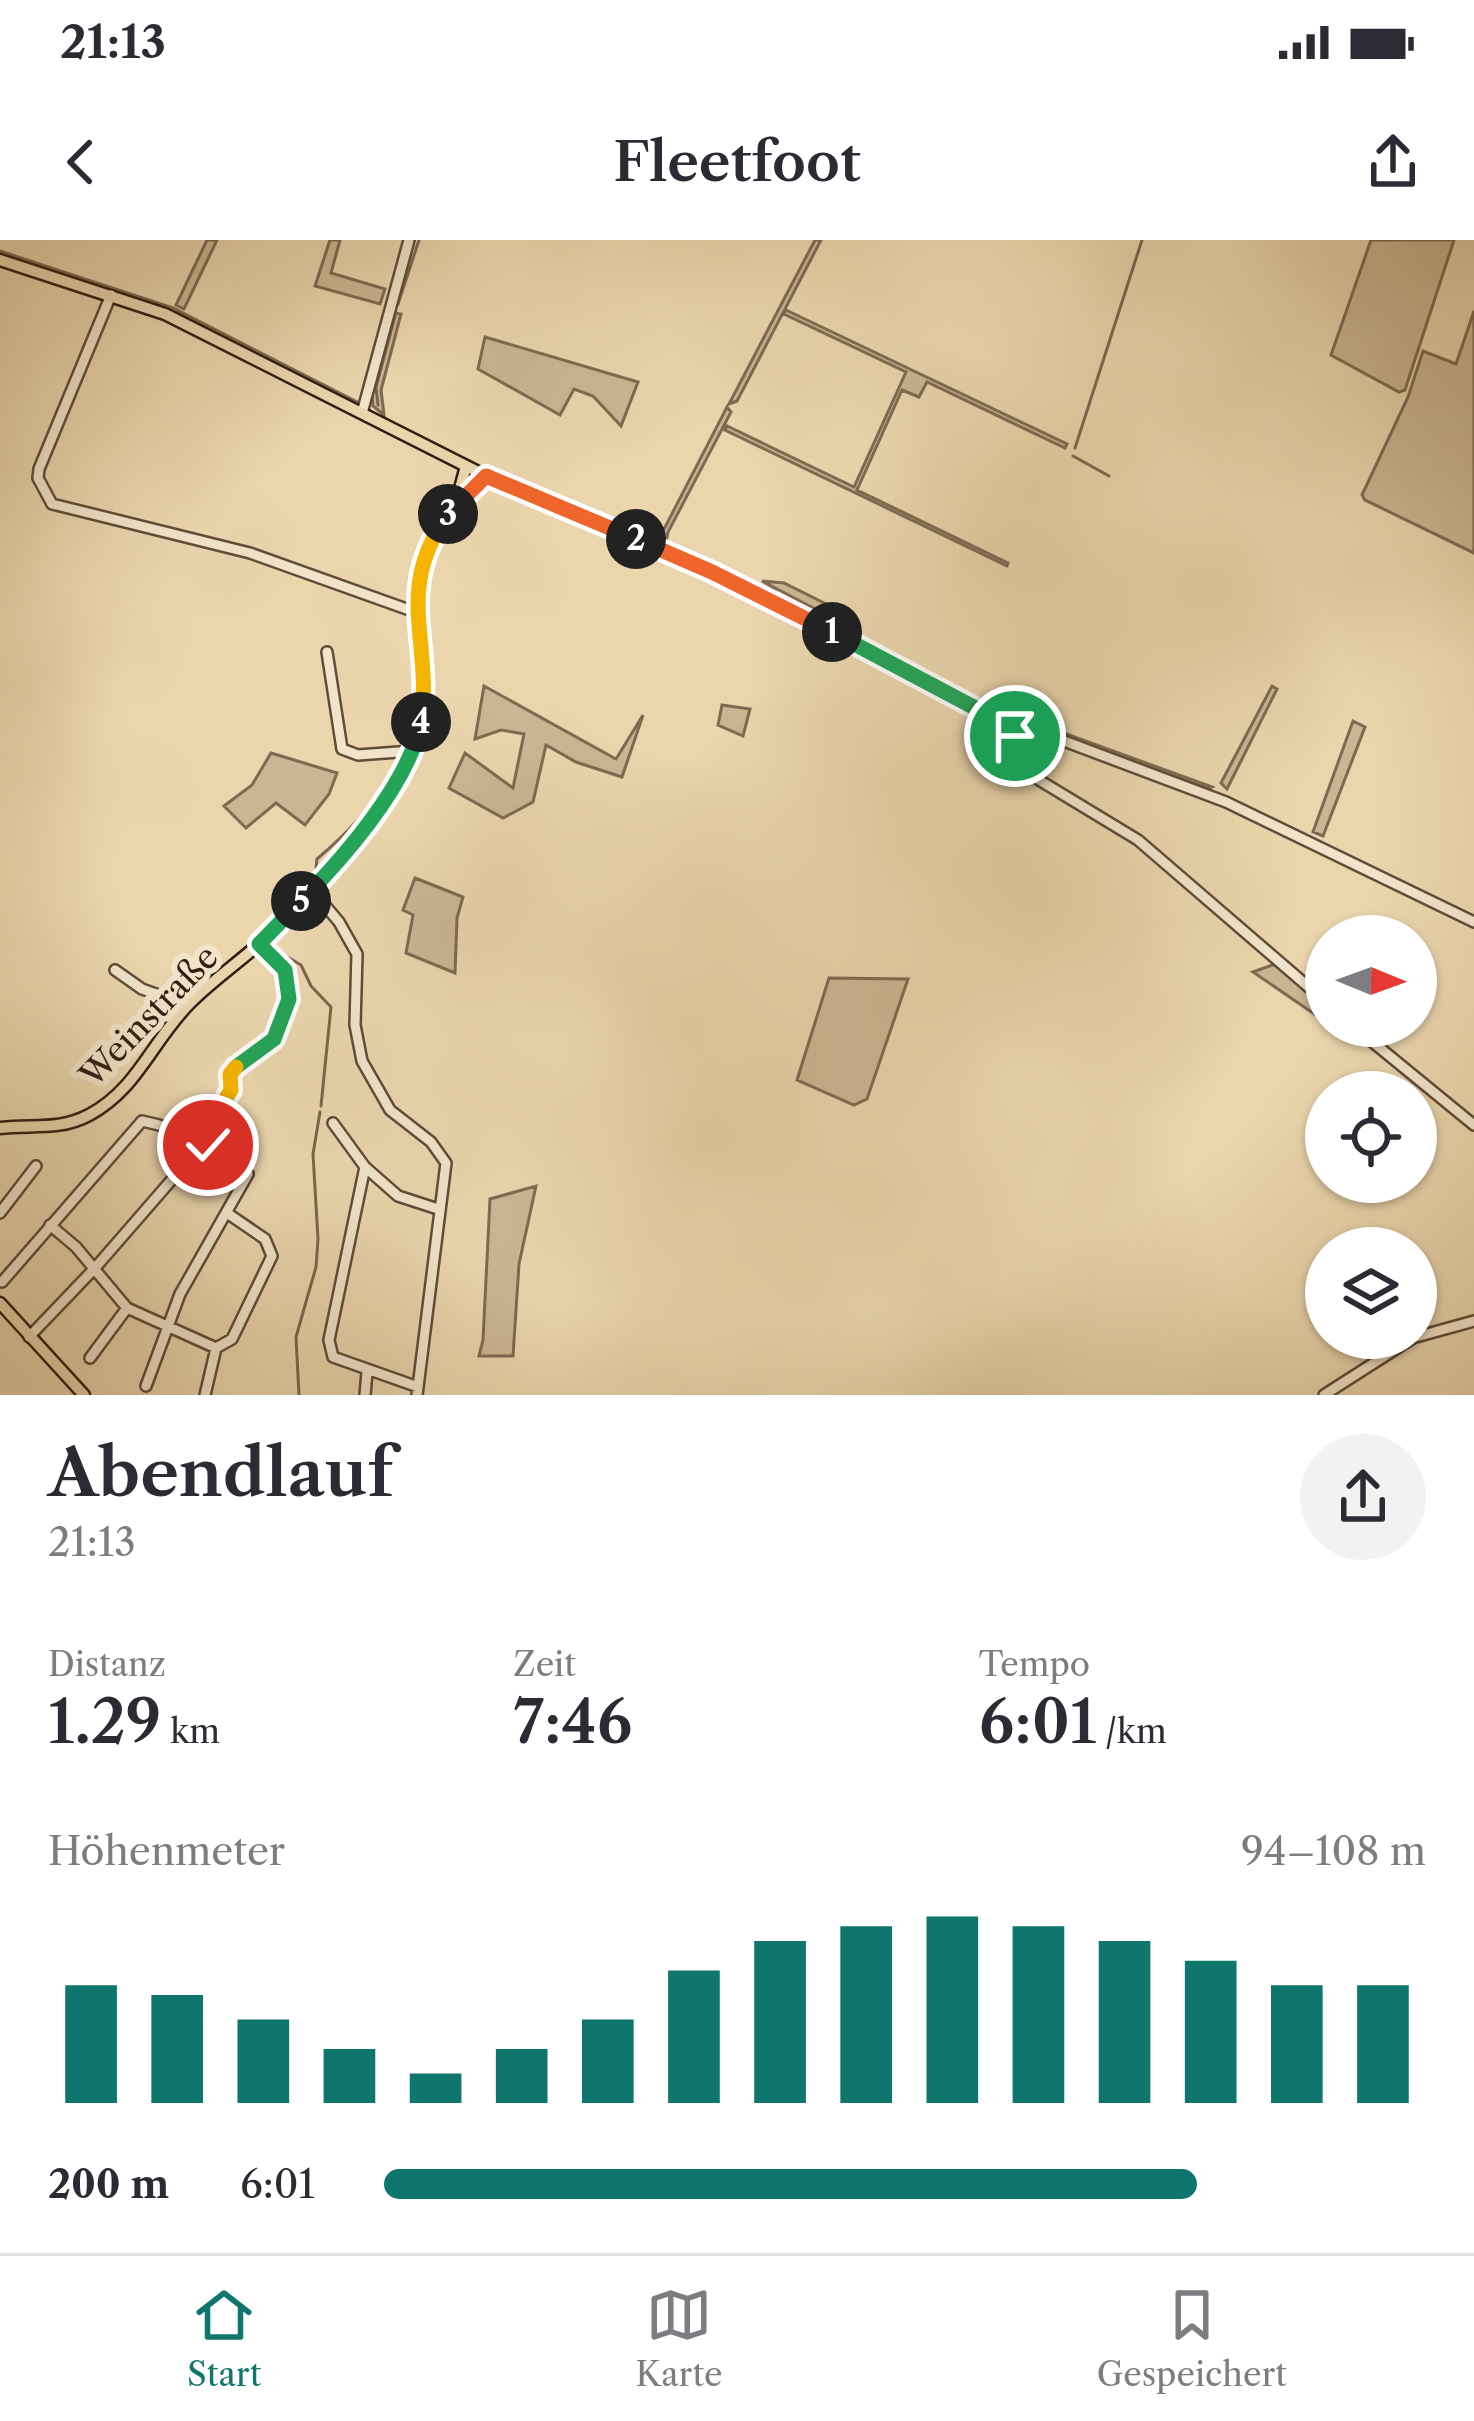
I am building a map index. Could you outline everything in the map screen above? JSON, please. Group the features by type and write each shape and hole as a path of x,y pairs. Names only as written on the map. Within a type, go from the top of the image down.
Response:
{"main road":[{"path":"0,260 111,295 202,331 486,476"},
{"name":"Weinstraße","path":"0,1127 68,1125 105,1106 137,1076 187,1005 259,944 312,890 380,804 419,730 424,676 415,612 422,560 456,503 466,466"},
{"name":"Weinstraße","path":"456,503 486,476"},
{"path":"0,1303 84,1395"}],"street":[{"path":"362,413 409,240"},
{"path":"111,295 39,469 38,478 52,503 250,553 415,612"},
{"path":"486,476 712,572 979,710 1226,802 1474,922"},
{"path":"327,652 342,749 358,755 407,750"},
{"path":"979,710 1039,780 1138,840 1305,984"},
{"path":"1015,724 1022,760"},
{"path":"312,890 340,922 357,954 355,1025 369,1075 390,1110 443,1154 446,1163 418,1391 333,1358 329,1340 365,1167"},
{"path":"29,1337 182,1170 231,1090 232,1070 279,1032 289,999 288,980 281,964 259,944"},
{"path":"115,970 142,988 187,1005"},
{"path":"1379,1047 1474,1125"},
{"path":"2,1282 142,1121 200,1142 239,1164 248,1174 180,1294 146,1386"},
{"path":"333,1123 365,1167 398,1196 438,1209"},
{"path":"0,1214 36,1166"},
{"path":"215,1348 232,1339 272,1256 265,1239 227,1213"},
{"path":"50,1225 95,1268 127,1308 215,1348"},
{"path":"90,1358 127,1308"},
{"path":"1437,1332 1474,1321"},
{"path":"205,1395 215,1348"},
{"path":"1324,1395 1381,1359"},
{"path":"365,1395 367,1372"}],"shaded area":[{"path":"207,240 217,240 184,309 176,305"},
{"path":"330,240 340,240 331,273 385,289 380,304 315,286"},
{"path":"815,240 821,240 737,401 729,404"},
{"path":"1371,240 1454,240 1405,390 1399,392 1331,355"},
{"path":"0,251 173,308 361,404 188,317 0,256"},
{"path":"786,310 1067,444 1065,448 927,382 919,397 902,390 857,490 1007,566 725,430 727,426 854,487 906,372 784,314"},
{"path":"1474,311 1474,553 1362,495 1408,397 1423,351 1456,364"},
{"path":"393,313 401,314 381,390 384,415 373,406 372,391"},
{"path":"485,337 638,382 621,426 593,396 574,389 560,415 478,369"},
{"path":"727,407 731,412 666,542 775,591 789,604 582,511 583,506 659,539"},
{"path":"762,581 784,583 856,619 857,631"},
{"path":"806,609 995,708 1212,787 989,709 803,613"},
{"path":"484,686 616,759 643,715 622,777 576,762 546,745 533,802 503,818 449,788 465,753 513,788 524,734 501,730 475,739"},
{"path":"1272,686 1277,689 1227,789 1221,783"},
{"path":"722,705 750,709 743,736 718,725"},
{"path":"1353,721 1365,727 1323,836 1313,832"},
{"path":"271,753 337,773 329,794 305,825 276,803 246,828 224,806 252,785"},
{"path":"415,878 463,897 457,918 455,973 406,953 413,915 403,910"},
{"path":"1278,963 1305,987 1305,1008 1253,972"},
{"path":"829,978 908,979 867,1099 854,1105 797,1080"},
{"path":"536,1186 519,1264 513,1356 479,1356 490,1199"}],"waterway":[{"path":"398,304 419,240"},
{"path":"1075,448 1142,240"},
{"path":"378,405 376,387 395,316"},
{"path":"1073,456 1109,476"},
{"path":"316,868 317,859 372,804 398,762 408,738 418,685"},
{"path":"306,886 312,875"},
{"path":"289,905 302,891"},
{"path":"268,927 284,910"},
{"path":"267,945 301,965 311,986 331,1007 321,1106"},
{"path":"299,1395 296,1337 316,1267 313,1154 320,1112"}],"route":[{"path":"208,1145 200,1142 231,1090 232,1070 274,1039 289,999 285,970 259,944 354,838 412,751 423,696 424,662 415,612 422,560 456,503 486,476 753,591 979,710 1015,724 1015,736"}]}
